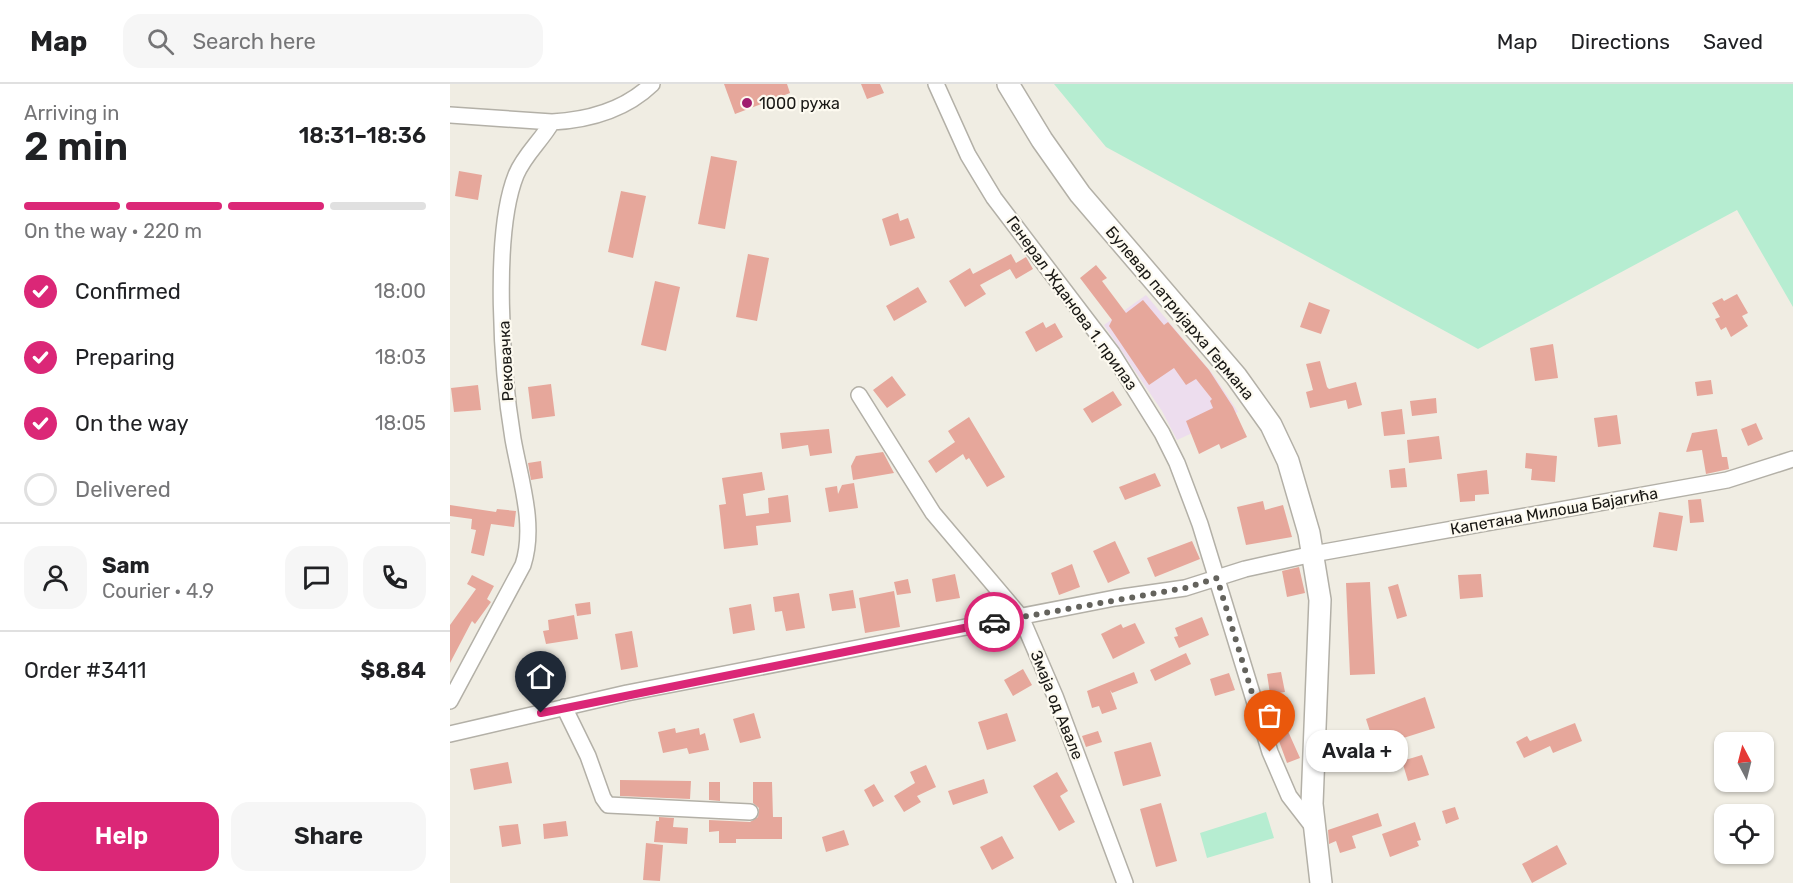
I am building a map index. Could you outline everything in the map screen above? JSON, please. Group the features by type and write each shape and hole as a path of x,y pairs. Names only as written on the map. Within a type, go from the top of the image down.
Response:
{"main road":[{"name":"Булевар патријарха Германа","path":"1008,84 1048,149 1080,194 1224,360 1271,425 1291,470 1313,554 1320,600 1312,784 1313,827 1321,883"}],"street":[{"path":"450,115 552,122 568,121 607,112 631,99 651,84"},
{"name":"Генерал Жданова 1. прилаз","path":"936,84 968,155 994,198 1112,353 1162,433 1194,507 1270,752 1289,796 1313,827"},
{"name":"Рековачка","path":"450,700 526,555 527,516 506,379 503,306 505,221 518,169 552,122"},
{"name":"Змаја од Авале","path":"859,395 933,513 1021,617 1055,696 1125,883"},
{"name":"Капетана Милоша Бајагића","path":"450,734 564,707 1021,617 1185,588 1313,554 1727,480 1793,459"},
{"path":"564,707 588,756 603,798 608,805 750,812"}],"shaded area":[{"path":"1146,295 1212,373 1238,412 1177,440 1162,411 1104,325"}],"green space":[{"path":"1054,84 1793,84 1793,307 1737,210 1478,349 1106,147"},
{"path":"1266,812 1274,838 1207,858 1200,833"}],"building":[{"name":"1000 ружа","path":"724,84 787,84 790,93 735,114"},
{"path":"861,84 880,84 884,93 867,99"},
{"path":"711,156 737,161 725,229 698,224"},
{"path":"459,171 482,175 478,200 455,196"},
{"path":"621,191 646,196 633,258 608,252"},
{"path":"898,213 900,221 908,218 915,238 890,246 882,219"},
{"path":"748,254 769,258 757,321 736,317"},
{"path":"1011,254 1016,263 1026,257 1033,269 1016,279 1010,269 980,285 986,294 965,307 949,281 970,268 973,274"},
{"path":"1096,265 1107,278 1102,281 1126,313 1143,300 1164,325 1168,322 1209,370 1233,407 1247,437 1221,449 1219,444 1199,454 1186,421 1213,408 1210,401 1212,399 1196,379 1186,385 1174,368 1149,385 1109,326 1112,320 1080,278"},
{"path":"655,281 680,287 666,351 641,345"},
{"path":"918,287 927,302 894,321 886,306"},
{"path":"1737,294 1748,313 1742,316 1748,326 1731,337 1726,327 1721,330 1715,319 1720,317 1712,303 1722,298 1724,301"},
{"path":"1309,302 1330,310 1321,334 1300,327"},
{"path":"1043,322 1046,328 1055,323 1063,337 1036,352 1025,332"},
{"path":"1553,344 1558,378 1535,381 1530,348"},
{"path":"1320,361 1327,387 1329,389 1356,382 1362,405 1348,409 1346,400 1310,408 1306,392 1313,390 1306,364"},
{"path":"892,376 906,395 887,408 873,390"},
{"path":"1711,380 1713,394 1697,396 1695,382"},
{"path":"551,384 555,416 532,419 528,387"},
{"path":"478,385 481,410 454,412 451,388"},
{"path":"1113,391 1122,405 1092,423 1083,409"},
{"path":"1436,398 1437,413 1412,416 1410,401"},
{"path":"1402,409 1405,434 1384,436 1381,412"},
{"path":"1617,415 1621,444 1598,447 1594,418"},
{"path":"969,417 1005,477 987,487 969,458 966,460 963,454 936,473 928,461 955,442 948,431"},
{"path":"1756,423 1763,439 1748,446 1741,429"},
{"path":"829,429 832,453 810,456 808,445 782,449 780,433"},
{"path":"1717,429 1722,457 1727,457 1729,469 1706,474 1702,450 1686,452 1692,433"},
{"path":"1439,436 1442,459 1409,463 1407,440"},
{"path":"883,452 894,473 853,480 851,466 856,456"},
{"path":"1526,453 1557,456 1555,482 1531,480 1532,469 1525,468"},
{"path":"541,461 543,478 531,480 528,463"},
{"path":"1405,468 1407,487 1391,488 1389,470"},
{"path":"1487,470 1489,494 1475,495 1475,501 1460,502 1457,474"},
{"path":"762,472 765,490 743,494 746,516 769,513 768,498 788,495 791,522 756,526 758,545 724,549 719,505 726,504 722,478"},
{"path":"1155,473 1161,486 1125,500 1119,487"},
{"path":"854,483 858,508 829,512 825,488 837,486 838,494 842,485"},
{"path":"1701,499 1704,522 1690,523 1688,500"},
{"path":"1263,501 1265,510 1283,505 1292,537 1246,545 1237,507"},
{"path":"450,505 496,512 497,509 516,511 514,527 491,524 484,556 471,553 476,530 471,529 472,519 450,516"},
{"path":"1659,512 1683,516 1677,551 1653,547"},
{"path":"1115,541 1130,573 1108,583 1093,551"},
{"path":"1192,541 1200,559 1155,577 1147,558"},
{"path":"1072,564 1080,587 1059,595 1051,573"},
{"path":"1299,567 1305,593 1287,597 1282,571"},
{"path":"955,574 960,598 936,602 932,579"},
{"path":"1481,574 1483,597 1460,599 1458,575"},
{"path":"472,575 494,586 487,599 491,602 475,624 472,621 450,663 450,625 476,589 467,584"},
{"path":"908,579 911,593 897,595 894,582"},
{"path":"1370,582 1375,674 1350,675 1346,583"},
{"path":"1398,584 1407,616 1397,619 1388,587"},
{"path":"853,590 856,608 832,611 829,594"},
{"path":"894,591 900,627 865,633 859,598"},
{"path":"799,593 805,628 786,631 782,611 775,612 773,597"},
{"path":"590,602 591,614 577,616 575,604"},
{"path":"751,604 755,630 733,634 729,608"},
{"path":"574,615 578,639 546,644 543,631 549,630 548,620"},
{"path":"1202,617 1209,635 1179,648 1174,637 1178,636 1175,628"},
{"path":"1135,623 1145,643 1113,659 1101,634 1121,624 1123,628"},
{"path":"632,631 638,667 621,670 615,634"},
{"path":"1186,653 1191,664 1155,681 1150,670"},
{"path":"1023,669 1032,685 1013,696 1004,680"},
{"path":"1134,672 1138,683 1112,693 1110,690 1117,709 1102,714 1099,706 1092,708 1087,691"},
{"path":"1281,672 1285,692 1270,694 1267,674"},
{"path":"1229,673 1235,690 1215,696 1210,679"},
{"path":"1425,697 1435,728 1375,747 1366,719"},
{"path":"754,713 761,738 740,743 733,719"},
{"path":"1007,713 1016,741 987,750 978,722"},
{"path":"1575,723 1582,741 1553,753 1550,746 1524,758 1516,742 1527,736 1530,741"},
{"path":"675,728 676,733 699,728 700,735 705,733 709,750 689,754 687,748 663,753 658,732"},
{"path":"1287,729 1300,758 1287,763 1276,733"},
{"path":"1098,731 1102,742 1086,747 1082,736"},
{"path":"1151,742 1161,776 1123,786 1114,752"},
{"path":"1422,755 1429,775 1408,781 1402,761"},
{"path":"508,762 512,783 474,790 470,769"},
{"path":"926,765 936,787 917,796 921,802 904,812 894,796 915,783 910,772"},
{"path":"1057,772 1068,791 1060,796 1075,822 1059,831 1033,786"},
{"path":"984,779 988,793 953,805 948,791"},
{"path":"620,780 691,781 690,799 620,796"},
{"path":"709,782 720,782 720,801 709,800"},
{"path":"753,782 772,782 773,817 782,817 782,839 736,839 736,843 719,843 719,831 709,832 709,820 750,822 758,817 759,808 753,803"},
{"path":"874,784 884,801 873,807 864,790"},
{"path":"1161,803 1177,861 1156,867 1140,809"},
{"path":"1455,807 1459,819 1446,824 1442,811"},
{"path":"1378,813 1382,826 1352,836 1356,848 1340,853 1336,841 1329,844 1328,830"},
{"path":"659,817 674,818 673,827 688,828 687,844 654,842 656,821 659,821"},
{"path":"566,821 568,836 544,839 543,824"},
{"path":"1415,822 1421,840 1417,841 1419,846 1390,857 1382,834"},
{"path":"518,824 521,844 502,847 499,826"},
{"path":"844,830 849,845 826,852 822,837"},
{"path":"1002,836 1014,858 992,870 980,847"},
{"path":"646,843 663,845 660,881 643,880"},
{"path":"1557,845 1567,864 1532,883 1522,864"}],"way so far":[{"path":"994,622 1115,598 1185,588 1217,578 1245,677 1270,752"}],"place":[{"name":"1000 ружа","path":"747,103"},
{"name":"Avala +","path":"1270,752"}],"route":[{"path":"541,713 627,693 994,622"}]}
